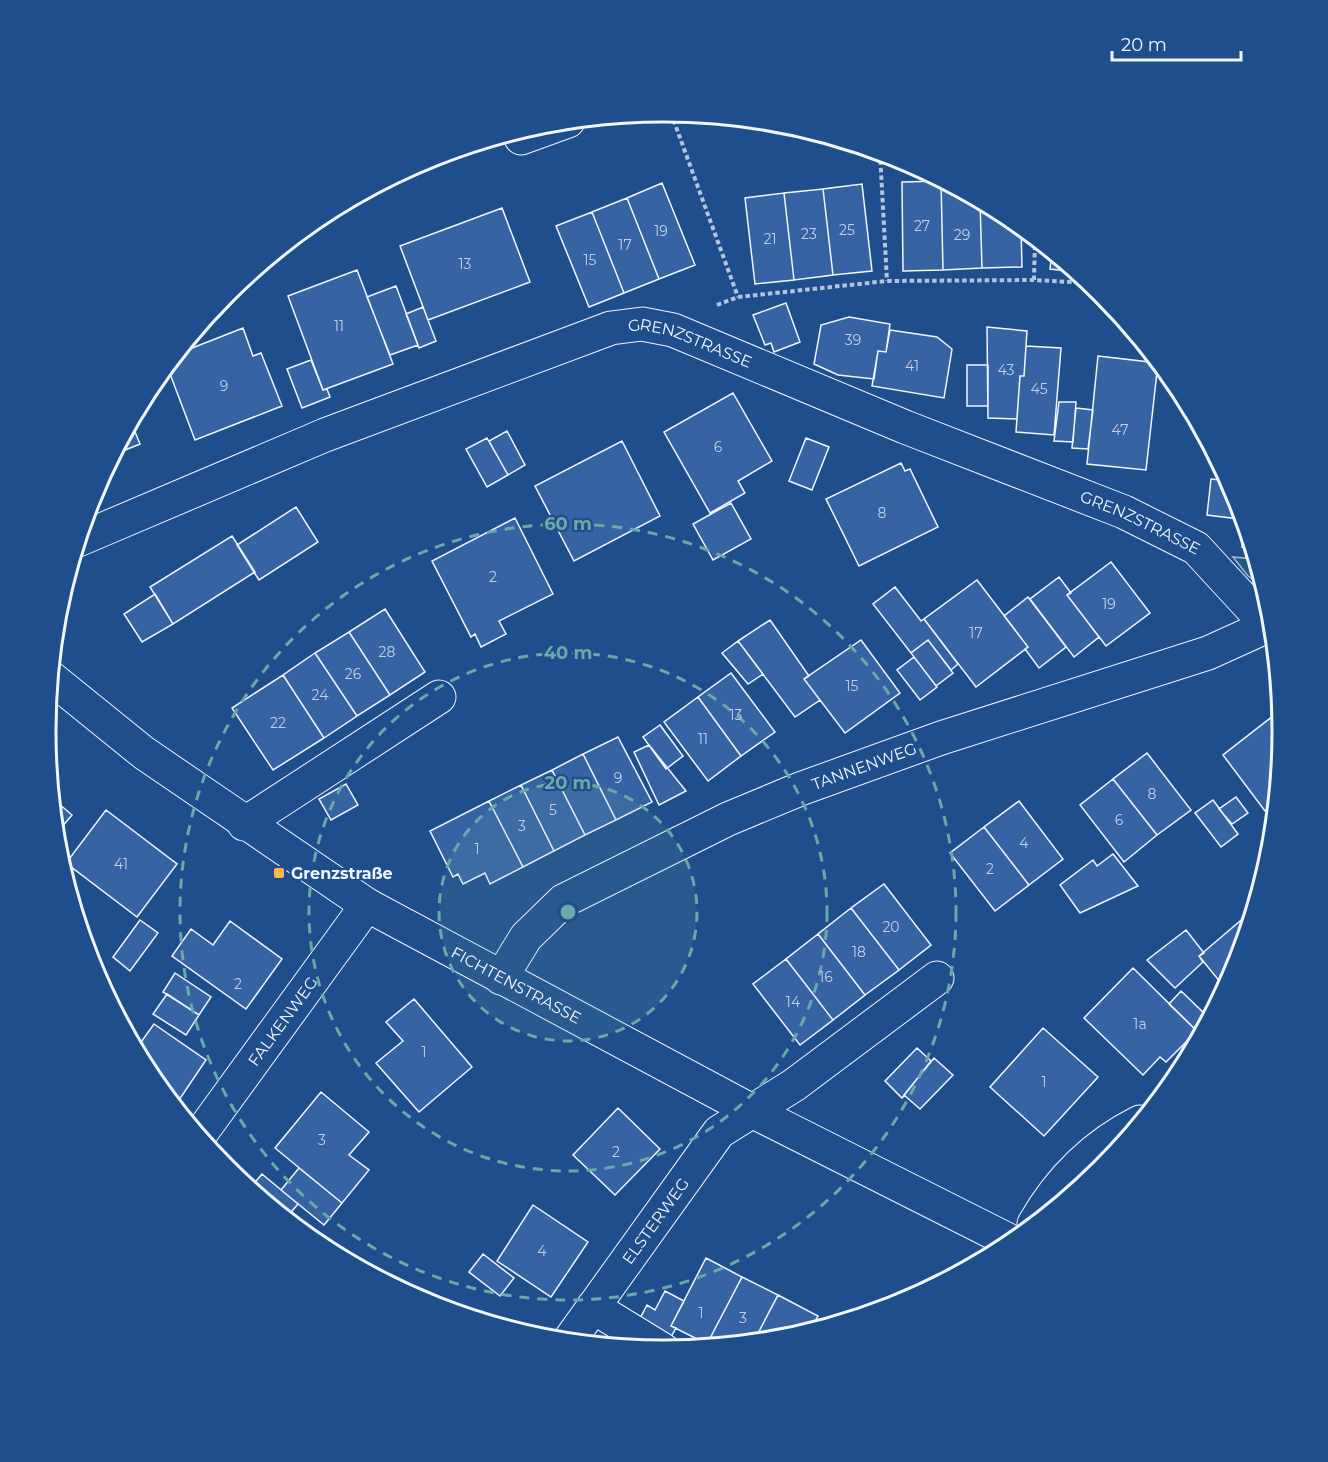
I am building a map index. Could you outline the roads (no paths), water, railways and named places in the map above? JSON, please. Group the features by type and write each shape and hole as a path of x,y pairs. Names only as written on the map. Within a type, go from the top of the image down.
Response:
{"street":[{"name":"GRENZSTRASSE","path":"88,536 325,435 611,328 642,324 673,330 905,427 1124,512 1196,548 1262,616"},
{"name":"TANNENWEG","path":"501,978 526,937 563,902 728,819 800,789 941,738 1208,652 1263,628"},
{"name":"FICHTENSTRASSE","path":"58,683 144,753 244,824 368,905 750,1110 1002,1237"},
{"path":"244,824 439,697"},
{"name":"FALKENWEG","path":"204,1129 368,905"},
{"name":"ELSTERWEG","path":"575,1332 718,1132 750,1110 794,1085 937,978"},
{"path":"1049,1201 1062,1182 1082,1160 1115,1138"},
{"path":"593,1307 645,1339"}],"place":[{"name":"Grenzstraße","path":"279,873"}]}
